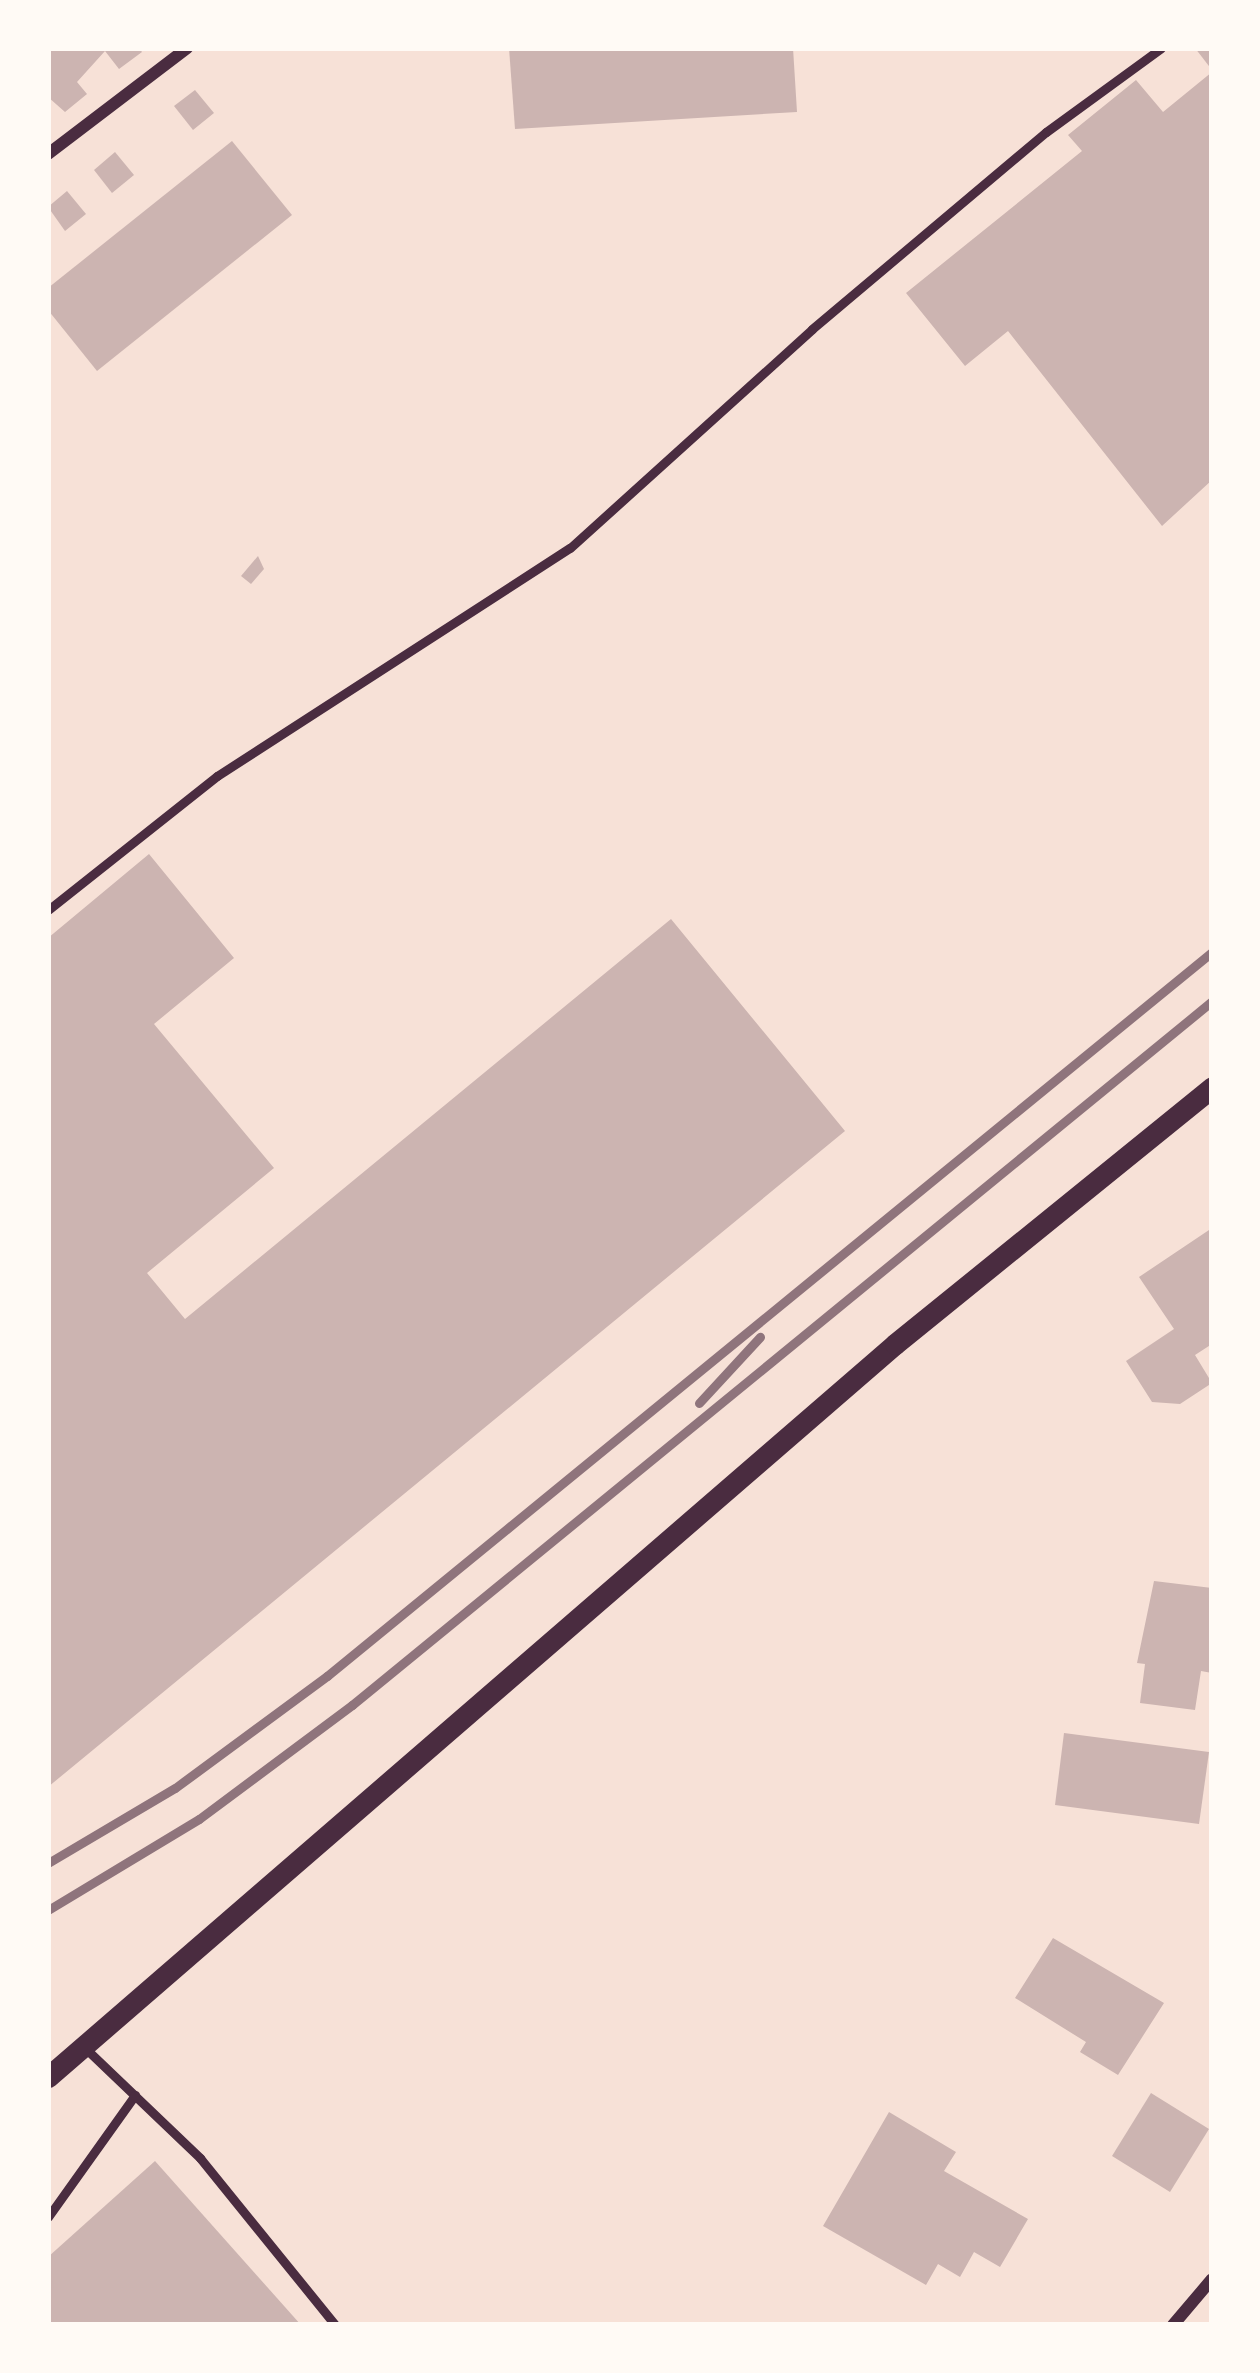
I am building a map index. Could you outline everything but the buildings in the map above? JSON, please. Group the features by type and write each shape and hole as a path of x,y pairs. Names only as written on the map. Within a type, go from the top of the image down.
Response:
{"street":[{"path":"48,154 187,48"},
{"path":"48,2077 895,1344 1212,1088"},
{"path":"1173,2325 1212,2279"}],"lane":[{"path":"48,910 217,776 570,548 795,343 1046,132 1161,48"},
{"path":"84,2047 200,2158 335,2325"},
{"path":"48,2217 135,2095"}],"railway":[{"path":"48,1863 175,1788 327,1676 1212,952"},
{"path":"48,1910 199,1819 352,1705 1212,1001"},
{"path":"699,1403 760,1337"}]}
